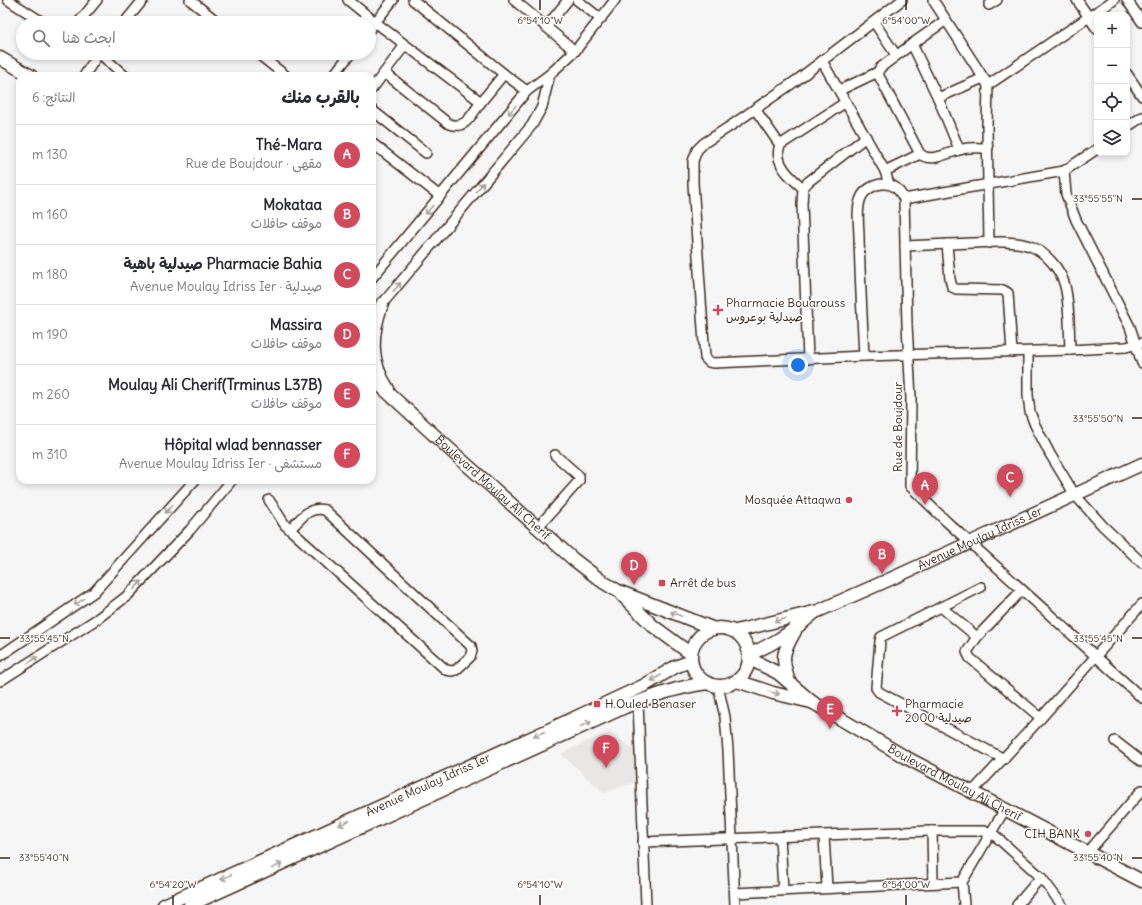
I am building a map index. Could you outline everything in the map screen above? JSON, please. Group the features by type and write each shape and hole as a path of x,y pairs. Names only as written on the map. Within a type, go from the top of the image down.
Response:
{"main road":[{"path":"0,58 24,72"},
{"path":"376,323 382,304"},
{"path":"376,363 383,382 398,402"},
{"name":"Boulevard Moulay Ali Cherif","path":"376,382 573,559 618,591 653,626 691,657"},
{"path":"376,389 387,394 398,402"},
{"name":"Avenue Moulay Idriss Ier","path":"818,611 895,578 1142,464"},
{"name":"Boulevard Moulay Ali Cherif","path":"618,591 712,628"},
{"path":"750,657 797,628 818,611"},
{"path":"736,631 818,611"},
{"path":"720,627 736,631 742,636 747,645 750,657 745,673 737,681 724,686 713,685 696,673 691,657 696,640 700,635 712,628 720,627"},
{"path":"789,682 784,666 784,653 797,628"},
{"name":"Avenue Moulay Idriss Ier","path":"164,905 644,685 675,668 691,657"},
{"name":"Boulevard Moulay Ali Cherif","path":"750,657 789,682 812,702 906,756 1142,880"},
{"name":"Boulevard Moulay Ali Cherif","path":"737,681 773,693 812,702"},
{"name":"Avenue Moulay Idriss Ier","path":"190,905 568,732 661,692 680,687 713,685"}],"street":[{"path":"8,0 33,16"},
{"path":"83,16 96,0"},
{"path":"130,16 143,0"},
{"path":"190,0 210,16"},
{"path":"348,0 368,16"},
{"path":"376,21 393,0"},
{"path":"413,0 527,92"},
{"path":"514,0 575,50"},
{"path":"547,26 568,0"},
{"path":"577,0 601,19"},
{"path":"376,273 527,92 550,74 575,50 615,0"},
{"path":"902,0 822,61 704,143 697,150 693,161 695,222 704,353 706,360 714,363 864,356 1028,352 1139,344"},
{"path":"933,0 986,81 989,243"},
{"path":"989,5 997,0"},
{"path":"1077,0 1094,25"},
{"path":"938,98 986,81 1000,78 1114,0"},
{"path":"1127,0 1142,22"},
{"path":"840,90 878,72 880,68 896,55 946,20"},
{"path":"874,22 896,55"},
{"path":"376,23 481,102"},
{"path":"912,44 938,98 959,149"},
{"path":"376,84 405,45"},
{"path":"87,72 94,60"},
{"path":"107,60 120,72"},
{"path":"266,60 281,72"},
{"path":"336,72 346,60"},
{"path":"822,61 840,90 885,171 889,184"},
{"path":"878,72 920,154 927,158 932,158 959,149 988,148"},
{"path":"385,73 449,124 457,127 463,125 504,74"},
{"path":"376,312 532,125 542,107 550,74"},
{"path":"1130,78 1142,96"},
{"path":"803,188 785,171 779,158 778,151 780,145 846,102"},
{"path":"755,109 780,145"},
{"path":"376,113 426,153"},
{"path":"1130,126 1142,117"},
{"path":"808,359 804,285 803,188 808,182 866,137"},
{"path":"376,146 440,196"},
{"path":"864,356 859,242 859,202 865,192 881,184 889,184 895,187 904,199 1064,171 1094,151"},
{"path":"885,171 920,154"},
{"path":"1064,171 1066,194 1076,220 1139,344 1142,363"},
{"name":"Rue de Boujdour","path":"904,199 907,324 911,398 910,486 1022,590 1142,698"},
{"path":"905,246 1019,243 1032,247 1041,252 1061,275 1068,300 1070,350"},
{"path":"947,244 952,286 956,289 1003,290 1008,293 1012,352"},
{"path":"1028,352 1028,395 1032,419 1050,454 1075,495 1103,526 1142,563"},
{"path":"538,528 579,481 579,476 555,455"},
{"path":"0,656 94,592 191,484"},
{"path":"0,681 97,619 127,596 190,530 229,484"},
{"path":"269,500 285,525 446,670 456,670 470,657 472,650 471,646 325,510 317,508 310,510 290,529"},
{"path":"981,587 881,637 876,688 879,692 1004,759"},
{"path":"1022,590 977,637 967,652 970,658 1041,718"},
{"path":"973,791 1004,759 1142,604"},
{"path":"942,607 977,637"},
{"path":"713,685 725,716 736,905"},
{"path":"638,702 646,905"},
{"path":"1115,741 1142,762"},
{"path":"1088,852 1142,790"},
{"path":"964,905 962,882 1005,809"},
{"path":"643,842 932,831 973,830 991,832 1041,877 1062,905"},
{"path":"932,831 933,883"},
{"path":"824,836 827,888"},
{"path":"780,837 783,890"},
{"path":"1017,905 1041,877"},
{"path":"735,893 962,882"}],"shaded area":[{"path":"609,731 634,750 636,782 604,793 561,754"}],"place":[{"name":"Pharmacie Bouarouss صيدلية بوعروس","path":"718,310"},
{"name":"Pharmacie Bahia صيدلية باهية","path":"1010,497"},
{"name":"Mosquée Attaqwa","path":"849,500"},
{"name":"Thé-Mara","path":"925,505"},
{"name":"Mokataa","path":"882,574"},
{"name":"Arrêt de bus","path":"662,583"},
{"name":"Massira","path":"634,585"},
{"name":"H.Ouled Benaser","path":"597,704"},
{"name":"Pharmacie 2000 صيدلية","path":"897,711"},
{"name":"Moulay Ali Cherif(Trminus L37B)","path":"830,729"},
{"name":"Hôpital wlad bennasser","path":"606,768"},
{"name":"CIH BANK","path":"1088,834"}]}
